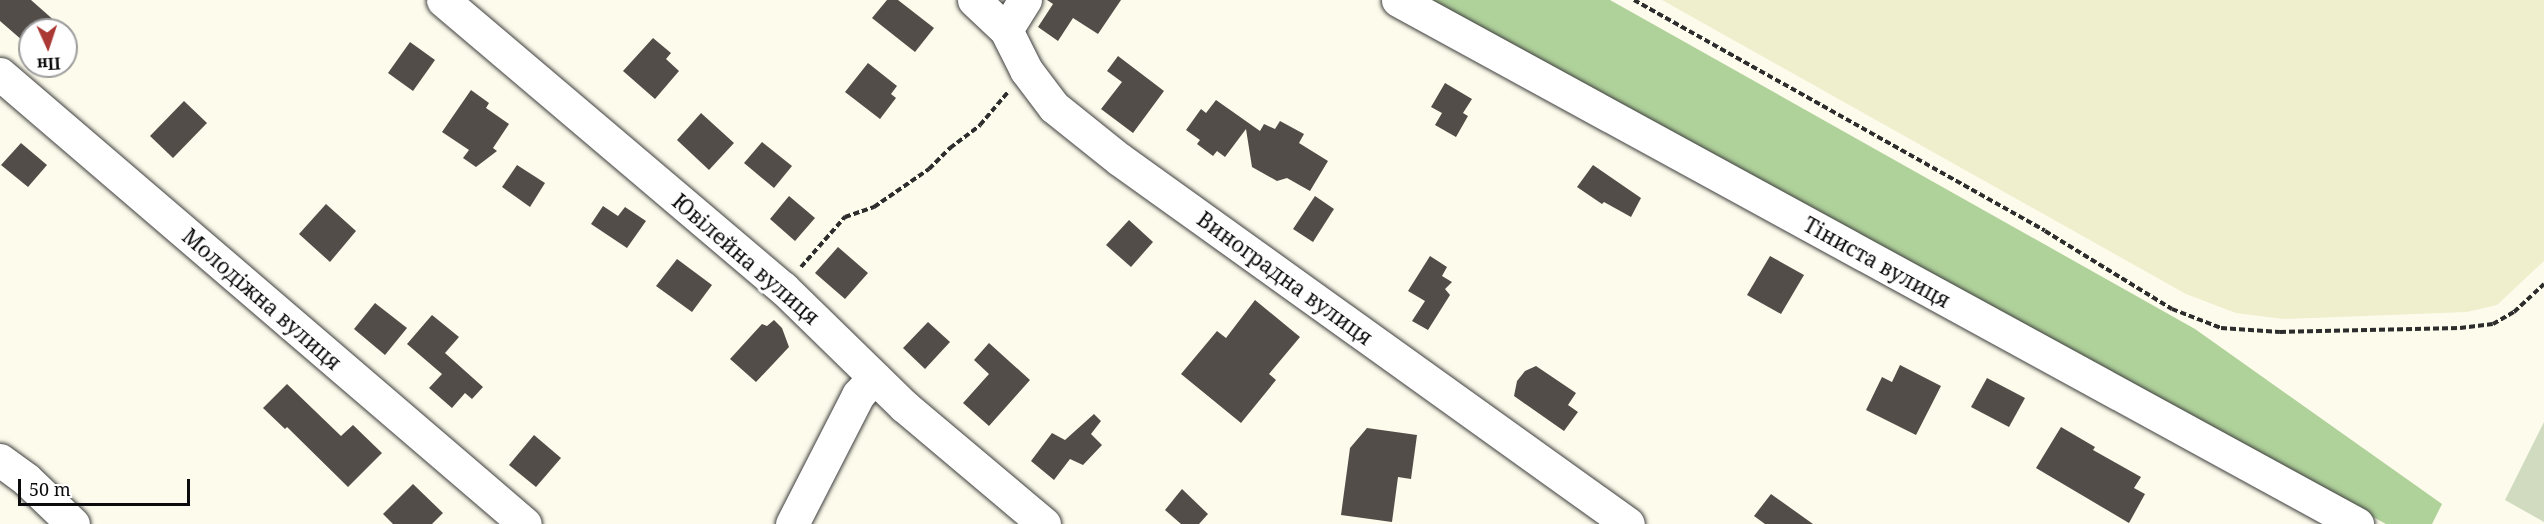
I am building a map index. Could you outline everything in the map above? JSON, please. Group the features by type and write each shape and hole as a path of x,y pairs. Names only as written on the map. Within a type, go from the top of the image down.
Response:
{"street":[{"name":"Ювілейна вулиця","path":"442,0 783,288 904,406 1044,524"},
{"name":"Виноградна вулиця","path":"974,0 1006,30 1026,70 1054,107 1119,159 1628,524"},
{"path":"1006,30 1025,0"},
{"name":"Тіниста вулиця","path":"1398,0 2357,524"},
{"name":"Молодіжна вулиця","path":"0,74 525,524"},
{"path":"792,524 858,395 874,377"},
{"path":"0,460 26,479 73,524"}],"path":[{"path":"1634,0 2045,231 2172,309 2222,328 2292,332 2460,328 2493,324 2514,312 2544,284"},
{"path":"783,288 845,217 874,207 929,169 950,148 981,125 1026,70"}],"green space":[{"path":"1421,0 1610,0 2195,329 2442,504 2432,524 2386,524"},
{"path":"1662,0 2544,0 2544,261 2497,305 2467,312 2283,319 2236,313 2186,294"},
{"path":"2544,422 2544,522 2505,500"}],"building":[{"path":"0,0 31,0 51,18 18,18 18,37 0,21"},
{"path":"887,0 898,0 934,28 915,52 872,18"},
{"path":"1047,0 1121,0 1098,34 1073,18 1058,41 1038,27 1053,4"},
{"path":"653,38 671,53 666,59 679,71 655,99 623,71"},
{"path":"410,42 435,60 413,91 388,73"},
{"path":"1118,56 1164,91 1133,133 1101,109 1122,82 1107,71"},
{"path":"868,63 897,86 891,94 896,98 880,119 845,92"},
{"path":"1445,83 1472,99 1463,113 1468,116 1456,137 1435,125 1442,113 1431,107"},
{"path":"471,90 489,103 486,108 509,124 493,148 497,151 476,167 463,158 469,150 442,132"},
{"path":"1216,100 1260,131 1264,124 1275,129 1280,121 1304,134 1299,143 1328,161 1310,191 1287,178 1277,181 1252,167 1246,129 1225,157 1217,151 1213,156 1197,144 1200,140 1186,130 1201,109 1206,113"},
{"path":"184,101 207,123 173,158 150,136"},
{"path":"701,113 734,143 709,170 677,140"},
{"path":"762,142 792,166 774,188 744,163"},
{"path":"21,143 47,165 28,187 1,165"},
{"path":"517,165 545,183 530,207 502,187"},
{"path":"1593,165 1641,198 1631,217 1604,202 1602,204 1577,187"},
{"path":"789,196 815,218 795,241 770,219"},
{"path":"1315,196 1334,209 1313,242 1293,229"},
{"path":"326,204 356,231 330,262 299,234"},
{"path":"603,206 618,216 625,207 646,221 627,248 591,224"},
{"path":"1129,220 1153,242 1131,267 1106,245"},
{"path":"838,247 868,273 845,299 815,273"},
{"path":"1430,256 1447,267 1442,276 1452,282 1445,289 1450,295 1428,330 1412,321 1425,301 1408,291"},
{"path":"1770,256 1804,275 1781,314 1747,295"},
{"path":"677,259 712,285 692,312 656,286"},
{"path":"1255,300 1300,337 1269,374 1276,380 1241,423 1181,374 1217,331 1226,338"},
{"path":"375,303 407,328 385,355 354,329"},
{"path":"432,315 459,337 445,353 483,387 472,399 465,393 452,408 429,388 442,374 407,344"},
{"path":"774,320 782,328 789,347 756,382 730,359 762,324 767,326"},
{"path":"928,322 950,342 925,369 903,348"},
{"path":"989,343 1030,380 989,426 963,403 989,374 974,360"},
{"path":"1900,365 1941,386 1916,435 1866,410 1882,377 1892,382"},
{"path":"1536,366 1576,393 1568,405 1578,412 1564,431 1514,396 1517,381 1525,371"},
{"path":"1987,378 2025,398 2009,427 1971,407"},
{"path":"287,384 341,436 353,425 382,453 348,487 287,427 285,429 263,408"},
{"path":"1094,414 1101,421 1091,434 1102,445 1083,465 1070,459 1054,480 1031,461 1052,433 1065,440"},
{"path":"2061,427 2095,447 2093,450 2141,477 2134,488 2145,494 2129,523 2036,468"},
{"path":"1367,428 1417,435 1411,479 1398,477 1392,522 1341,515 1350,448"},
{"path":"534,435 561,458 536,487 509,465"},
{"path":"413,484 443,513 432,524 393,524 383,514"},
{"path":"1182,489 1208,514 1199,524 1181,524 1165,510"},
{"path":"1771,494 1813,524 1765,524 1754,516"}]}
